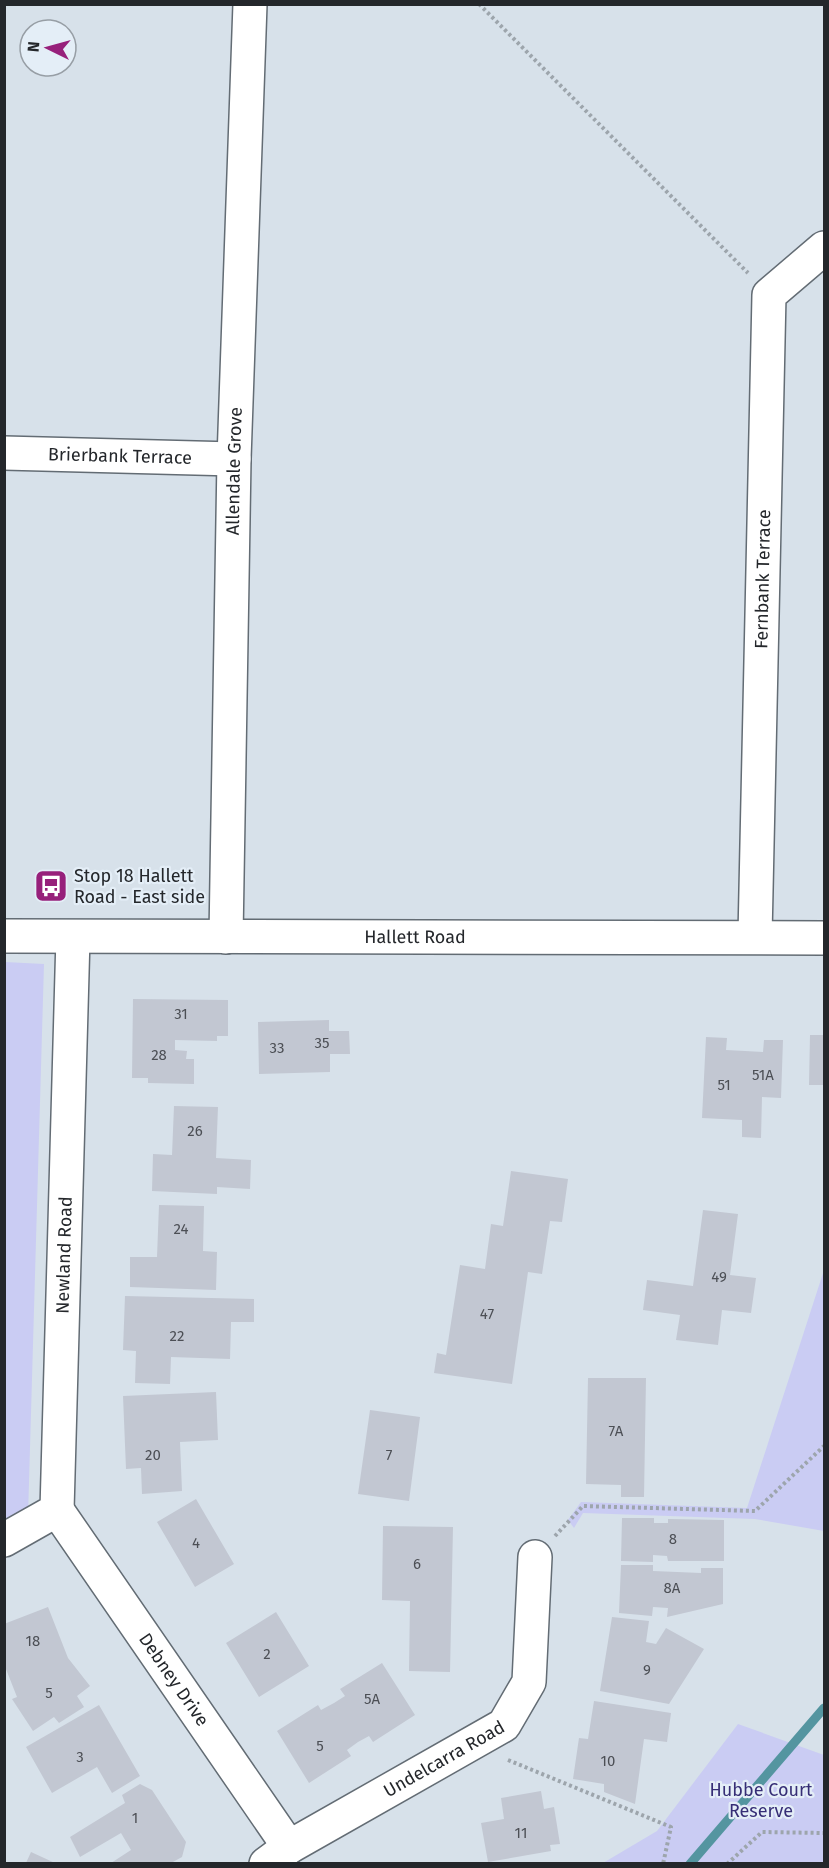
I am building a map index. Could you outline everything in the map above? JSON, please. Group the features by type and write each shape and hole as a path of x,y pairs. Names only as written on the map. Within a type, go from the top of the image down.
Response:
{"street":[{"name":"Allendale Grove","path":"226,937 234,459 250,4"},
{"path":"769,295 825,248"},
{"name":"Fernbank Terrace","path":"755,936 769,295"},
{"name":"Brierbank Terrace","path":"4,453 234,459"},
{"name":"Hallett Road","path":"4,936 755,936 825,938"},
{"name":"Newland Road","path":"57,1510 73,937"},
{"path":"4,1540 57,1510"},
{"name":"Debney Drive","path":"57,1510 278,1855"},
{"name":"Undelcarra Road","path":"278,1855 504,1725 529,1682 535,1557"}],"path":[{"path":"479,4 769,295"},
{"path":"535,1557 583,1506 755,1511 825,1446"},
{"path":"472,1744 671,1827 663,1863"},
{"path":"727,1863 762,1832 825,1833"}],"green space":[{"path":"5,962 44,964 28,1517 5,1530"},
{"path":"824,1270 824,1531 755,1519 583,1513 574,1528 568,1520 581,1502 747,1508"},
{"name":"Hubbe Court Reserve","path":"738,1724 824,1755 824,1863 603,1863 657,1831"}],"building":[{"path":"133,999 228,1000 228,1036 217,1036 217,1041 175,1040 175,1050 187,1051 186,1059 194,1059 194,1084 148,1083 148,1078 132,1078"},
{"path":"329,1020 329,1031 349,1031 350,1054 330,1054 330,1072 259,1074 258,1022"},
{"path":"810,1035 824,1035 824,1085 809,1085"},
{"path":"706,1037 727,1038 726,1050 763,1052 764,1040 783,1040 781,1098 762,1097 761,1138 742,1137 742,1120 702,1118"},
{"path":"174,1106 218,1107 216,1158 251,1160 250,1189 217,1187 217,1194 152,1191 153,1154 172,1155"},
{"path":"511,1171 568,1179 562,1222 550,1221 542,1274 528,1272 512,1384 434,1373 437,1353 446,1355 460,1265 485,1269 491,1224 503,1226"},
{"path":"159,1205 204,1206 203,1251 217,1252 216,1290 130,1287 130,1257 157,1257"},
{"path":"703,1210 738,1214 730,1275 756,1278 751,1313 722,1310 718,1345 676,1340 680,1315 643,1310 647,1280 693,1286"},
{"path":"125,1296 254,1299 254,1322 231,1322 230,1359 171,1357 170,1384 135,1383 136,1351 123,1350"},
{"path":"588,1378 646,1378 644,1497 621,1497 621,1485 586,1484"},
{"path":"216,1392 218,1440 180,1442 182,1491 142,1494 141,1468 126,1469 123,1396"},
{"path":"370,1410 420,1417 409,1501 358,1494"},
{"path":"196,1499 234,1564 195,1587 157,1522"},
{"path":"622,1518 654,1518 654,1523 668,1523 668,1519 724,1520 724,1561 668,1561 667,1556 653,1555 653,1562 621,1561"},
{"path":"383,1526 453,1527 450,1672 409,1671 410,1601 382,1600"},
{"path":"621,1565 653,1565 653,1571 701,1573 701,1568 723,1568 723,1604 667,1617 668,1608 653,1607 652,1616 619,1613"},
{"path":"48,1607 68,1658 90,1686 77,1696 84,1707 59,1723 54,1717 33,1731 12,1699 17,1697 4,1664 4,1624"},
{"path":"276,1612 309,1666 259,1697 226,1643"},
{"path":"612,1617 649,1621 646,1642 656,1644 666,1628 704,1649 669,1704 600,1691"},
{"path":"382,1663 415,1715 373,1742 369,1736 358,1742 347,1750 351,1756 309,1783 277,1731 318,1705 321,1710 345,1696 340,1689"},
{"path":"594,1701 671,1713 667,1742 644,1739 635,1804 604,1792 604,1784 573,1779 579,1738 588,1739"},
{"path":"99,1705 140,1776 112,1793 97,1767 52,1793 26,1747"},
{"path":"140,1784 152,1790 186,1842 182,1857 171,1863 111,1863 131,1850 121,1833 80,1857 70,1837 125,1803 122,1795"},
{"path":"541,1791 544,1809 554,1807 560,1844 550,1845 551,1851 488,1862 481,1823 504,1819 501,1798"},
{"path":"31,1852 55,1863 26,1863"}],"waterway":[{"path":"690,1864 824,1708"}],"place":[{"name":"Stop 18 Hallett Road - East side","path":"51,886"}]}
